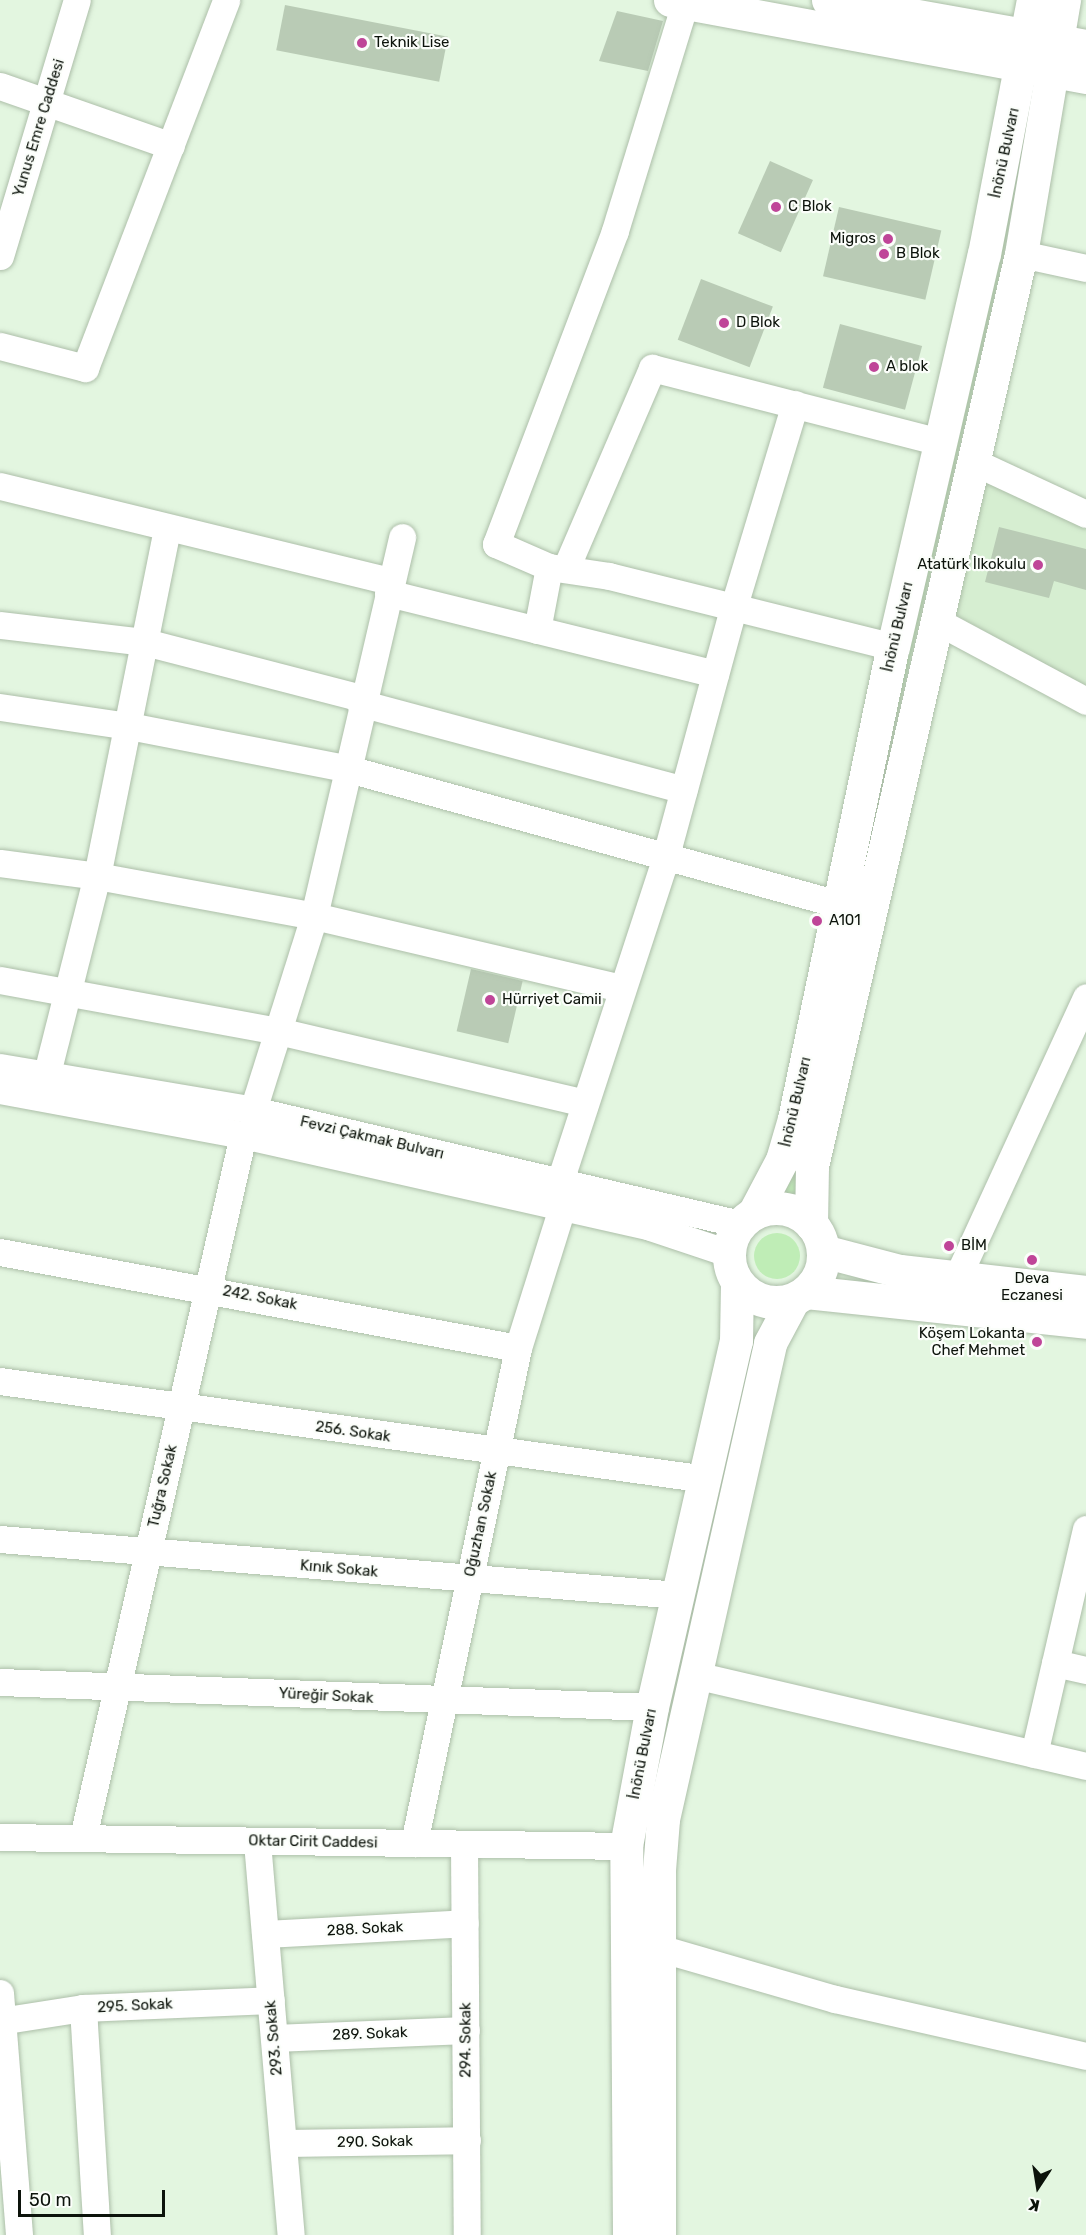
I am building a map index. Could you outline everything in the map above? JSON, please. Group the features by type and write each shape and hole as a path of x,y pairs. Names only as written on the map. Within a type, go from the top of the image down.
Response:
{"main road":[{"path":"828,0 1050,51 1086,77"},
{"name":"İnönü Bulvarı","path":"1033,0 1050,51"},
{"name":"İnönü Bulvarı","path":"629,2235 626,1846 652,1707 736,1341 740,1243 782,1160 794,1119 893,647 941,442 1064,0"},
{"path":"677,1 1050,51"},
{"path":"659,2235 659,1948 663,1819 770,1343 799,1296 822,1267 817,1238 812,1166 935,620 974,462 1021,254 1042,133 1050,51"},
{"path":"1042,133 1058,103 1086,87"},
{"path":"1086,1292 880,1268 817,1238 784,1209 740,1243 762,1301 799,1296 1086,1322"}],"street":[{"name":"Yunus Emre Caddesi","path":"0,256 5,222 78,0"},
{"path":"0,346 85,368 226,0"},
{"path":"677,1 615,231 496,544 558,568 893,647"},
{"path":"0,86 171,146"},
{"path":"1021,254 1086,268"},
{"path":"537,630 558,568 652,368 941,442"},
{"path":"560,1181 665,860 733,609 795,404"},
{"path":"974,462 1086,514"},
{"path":"0,486 390,587 537,630 715,674"},
{"path":"47,1073 97,876 167,529"},
{"path":"253,1110 314,916 345,768 402,537"},
{"path":"935,620 1086,701"},
{"path":"0,624 145,642 684,790"},
{"path":"0,707 129,726 345,768 665,860 838,904"},
{"path":"0,863 97,876 314,916 622,988"},
{"path":"0,980 278,1031 585,1103"},
{"path":"957,1278 1086,997"},
{"name":"Fevzi Çakmak Bulvarı","path":"0,1067 47,1073 253,1110 560,1181 740,1243"},
{"name":"Fevzi Çakmak Bulvarı","path":"0,1090 243,1135 675,1234 740,1243"},
{"name":"Tuğra Sokak","path":"83,1837 243,1135"},
{"name":"Oğuzhan Sokak","path":"414,1843 518,1348 562,1208"},
{"name":"242. Sokak","path":"0,1252 207,1288 518,1348"},
{"name":"256. Sokak","path":"0,1381 496,1453 706,1479"},
{"path":"1034,1754 1086,1529"},
{"name":"Kınık Sokak","path":"0,1539 470,1580 678,1595"},
{"path":"1055,1663 1086,1670"},
{"path":"695,1675 1086,1766"},
{"name":"Yüreğir Sokak","path":"0,1682 444,1701 652,1707"},
{"name":"Oktar Cirit Caddesi","path":"0,1837 626,1846"},
{"name":"293. Sokak","path":"256,1842 291,2235"},
{"name":"294. Sokak","path":"464,1844 467,2235"},
{"name":"288. Sokak","path":"265,1934 465,1923"},
{"path":"659,1948 835,1999 1086,2056"},
{"path":"0,1994 19,2235"},
{"name":"295. Sokak","path":"1,2021 83,2008 271,2000"},
{"path":"83,2008 97,2235"},
{"name":"289. Sokak","path":"274,2038 466,2030"},
{"name":"290. Sokak","path":"283,2143 466,2140"}],"shaded area":[{"path":"987,482 1086,528 1086,687 954,614"}],"green space":[{"path":"1026,100 1032,100 999,275 862,867 800,1199 776,1195"},
{"path":"777,1233 793,1240 800,1256 793,1272 777,1279 761,1272 754,1256 761,1240"}],"building":[{"name":"Teknik Lise","path":"285,5 448,37 439,82 276,50"},
{"path":"617,11 663,21 648,71 599,61"},
{"name":"C Blok","path":"770,161 813,180 781,252 738,233"},
{"name":"B Blok","path":"839,207 941,231 925,300 823,276"},
{"name":"D Blok","path":"701,279 773,307 750,367 678,340"},
{"name":"A blok","path":"840,324 922,346 905,410 823,388"},
{"name":"Atatürk İlkokulu","path":"999,527 1086,549 1086,590 1054,581 1049,598 985,582"},
{"name":"Hürriyet Camii","path":"471,969 523,981 508,1043 457,1031"}],"place":[{"name":"Teknik Lise","path":"362,43"},
{"name":"C Blok","path":"776,207"},
{"name":"Migros","path":"888,239"},
{"name":"B Blok","path":"884,254"},
{"name":"D Blok","path":"724,323"},
{"name":"A blok","path":"874,367"},
{"name":"Atatürk İlkokulu","path":"1038,565"},
{"name":"A101","path":"817,921"},
{"name":"Hürriyet Camii","path":"490,1000"},
{"name":"BİM","path":"949,1246"},
{"name":"Deva Eczanesi","path":"1032,1260"},
{"name":"Köşem Lokanta Chef Mehmet","path":"1037,1342"}]}
